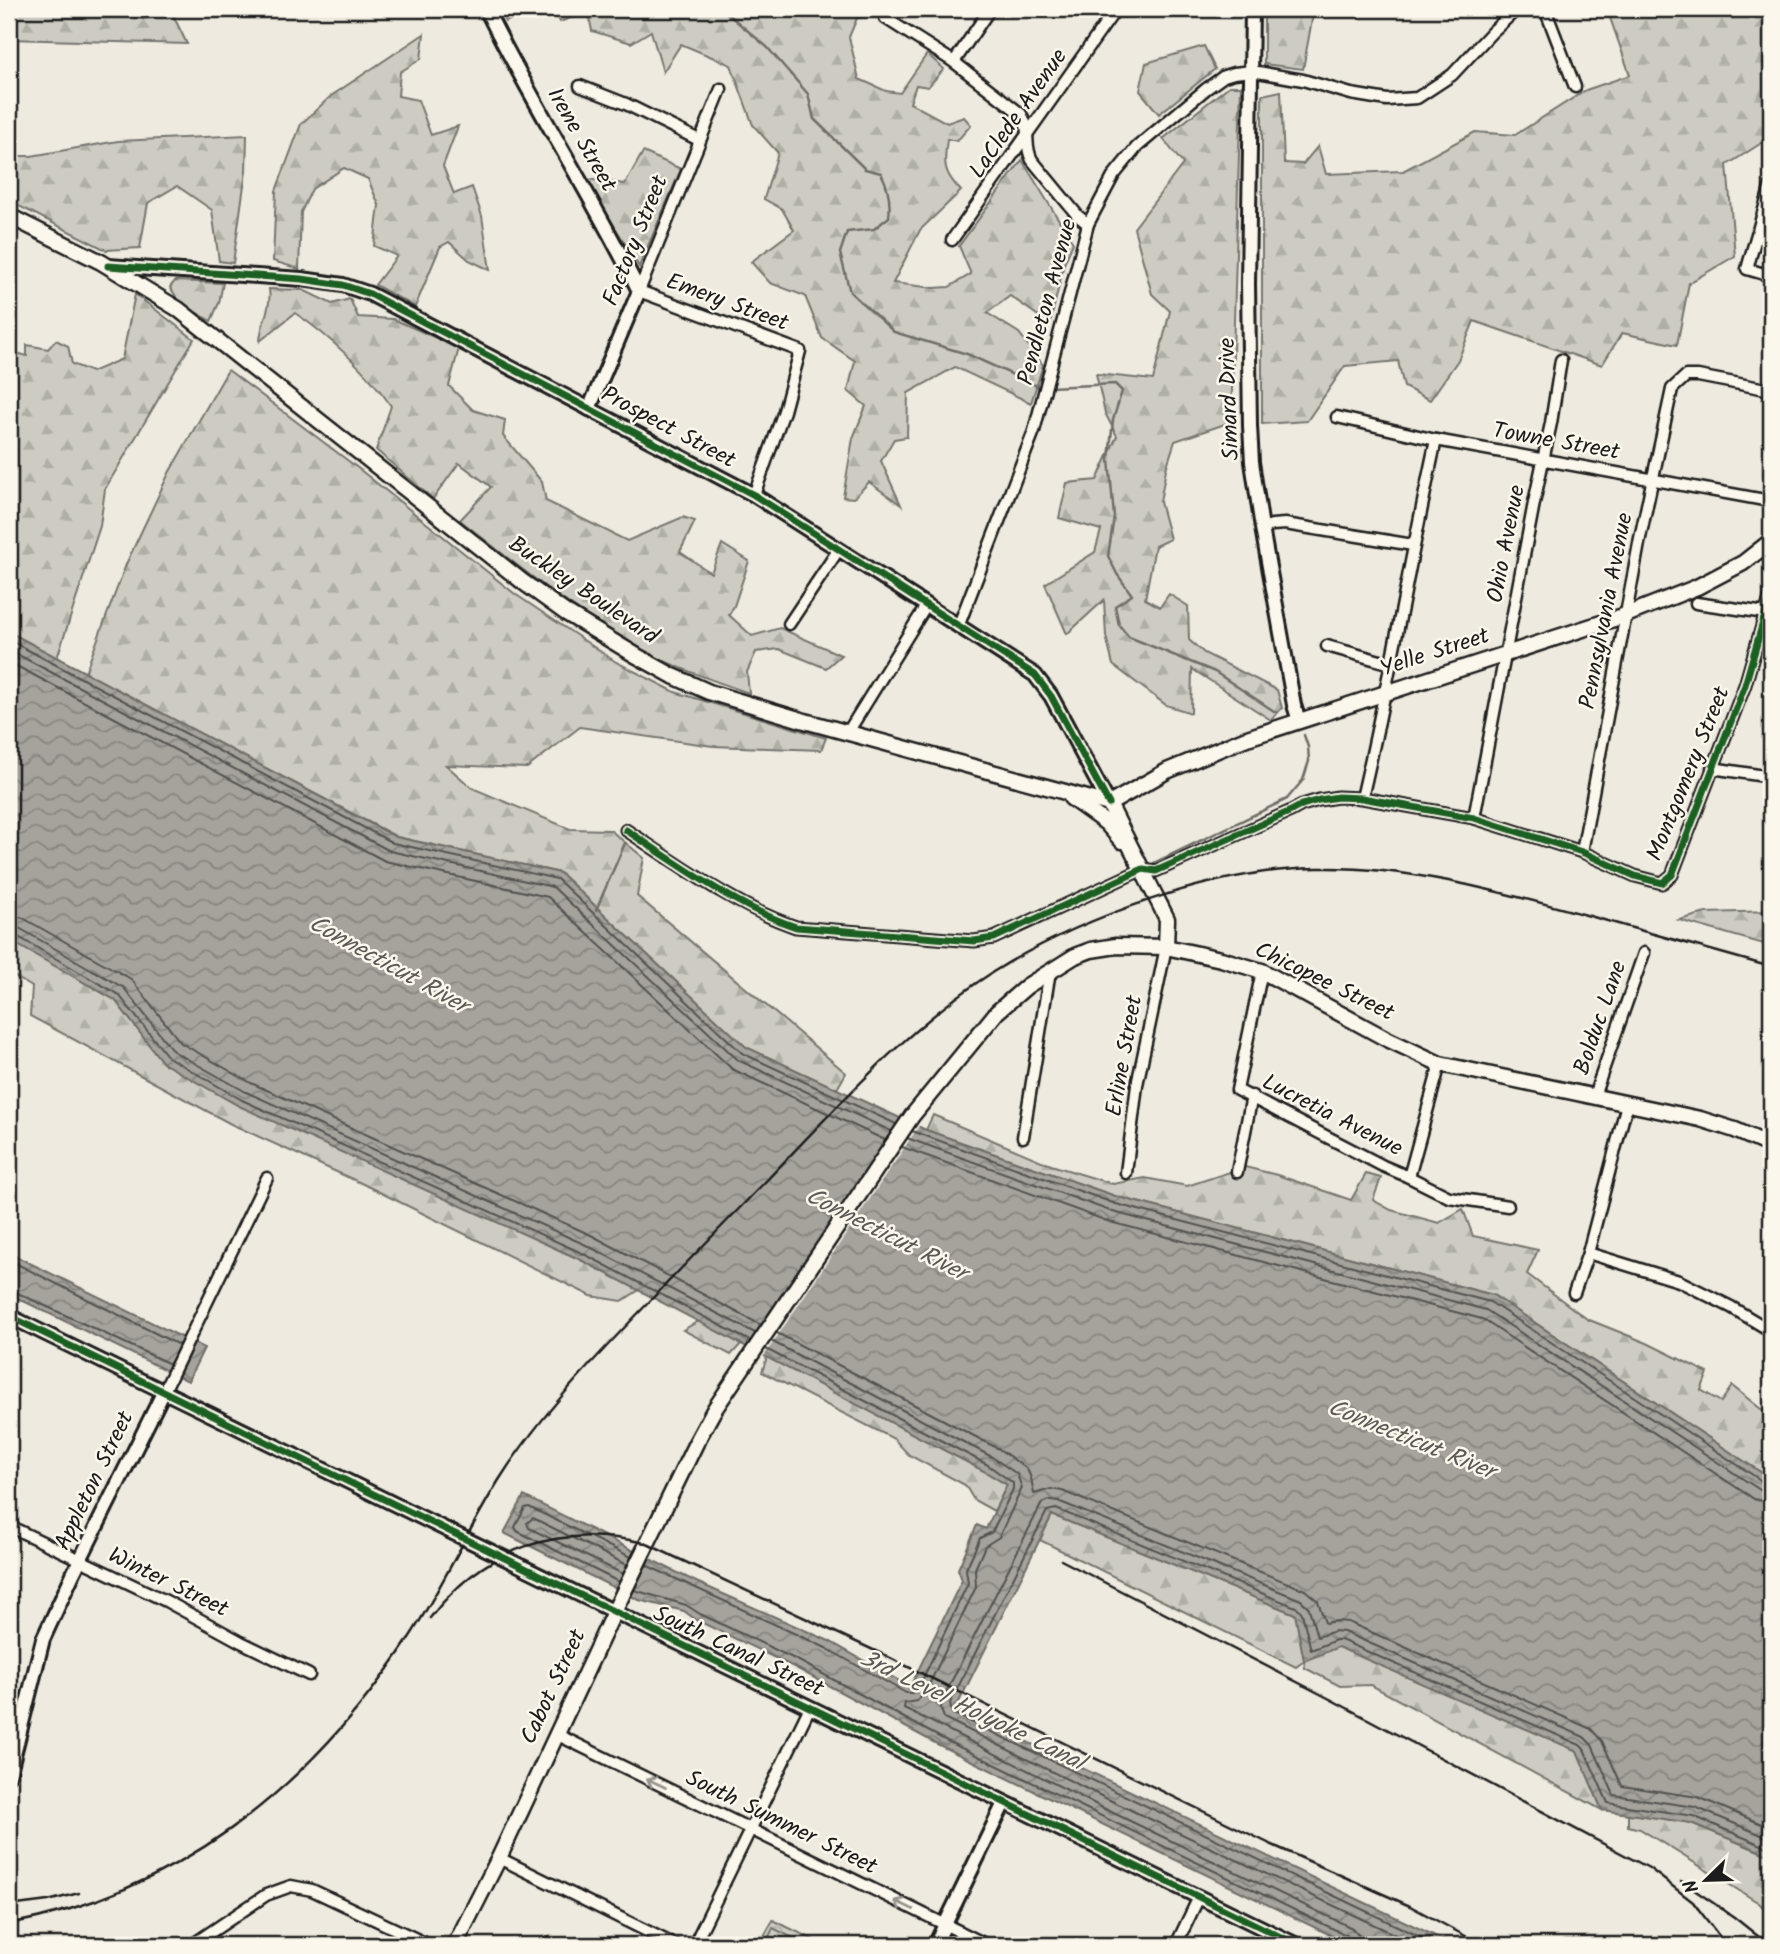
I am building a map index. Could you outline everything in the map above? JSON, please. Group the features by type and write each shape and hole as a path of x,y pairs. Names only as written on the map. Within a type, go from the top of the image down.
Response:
{"main road":[{"name":"Prospect Street","path":"9,216 108,266"},
{"name":"Buckley Boulevard","path":"108,266 178,309 221,341 472,542 566,613 673,677 747,705 1109,804"},
{"name":"Yelle Street","path":"1109,804 1177,766 1244,739 1626,614 1697,587 1769,550"},
{"path":"1055,788 1106,823 1140,862"},
{"name":"Prospect Street","path":"1109,804 1167,919 1166,947"},
{"name":"Chicopee Street","path":"830,1238 912,1116 997,1012 1027,986 1075,956 1116,946 1166,947 1262,971 1385,1038 1440,1064 1711,1122 1771,1146"},
{"name":"Cabot Street","path":"455,1945 714,1410 830,1238"}],"street":[{"name":"Irene Street","path":"486,9 514,66 599,214 639,291"},
{"path":"954,62 990,9"},
{"name":"LaClede Avenue","path":"952,240 1116,9"},
{"path":"1252,9 1252,71 1387,100 1417,98 1452,75 1517,9"},
{"path":"1545,9 1575,87"},
{"path":"886,18 954,62 1021,114 1027,124 1028,154 1078,216 1088,224"},
{"name":"Pendleton Avenue","path":"958,626 1034,431 1088,224 1114,175 1137,147 1163,123 1224,76 1252,71"},
{"name":"Simard Drive","path":"1252,71 1247,384 1252,463 1294,705 1299,720"},
{"path":"580,86 626,104 699,140"},
{"name":"Factory Street","path":"589,408 668,224 721,89"},
{"path":"1771,185 1747,269 1771,276"},
{"name":"Prospect Street","path":"108,266 302,279 343,285 370,294 754,495 1035,675 1044,683 1109,804"},
{"name":"Emery Street","path":"639,291 800,351 754,495"},
{"name":"Ohio Avenue","path":"1475,818 1561,360"},
{"name":"Pennsylvania Avenue","path":"1582,852 1652,478 1672,389 1686,376 1698,376 1771,390"},
{"name":"Towne Street","path":"1337,417 1436,440 1770,500"},
{"path":"1362,798 1401,621 1413,545 1436,440"},
{"path":"1262,528 1285,524 1413,545"},
{"path":"789,624 839,549"},
{"name":"Montgomery Street","path":"626,830 773,920 796,927 974,941 994,938 1140,862 1156,871 1302,805 1338,797 1362,798 1475,818 1582,852 1655,883 1667,880 1672,874 1745,685 1771,594"},
{"path":"1696,603 1766,612"},
{"path":"848,732 926,606"},
{"path":"1760,637 1771,638"},
{"path":"1327,646 1391,664"},
{"path":"1712,768 1771,777"},
{"name":"Erline Street","path":"1126,1173 1137,1085 1166,947"},
{"name":"Bolduc Lane","path":"1594,1096 1643,953"},
{"path":"1023,1137 1050,971"},
{"name":"Lucretia Avenue","path":"1262,971 1237,1090 1370,1160 1449,1197 1508,1206"},
{"path":"1409,1177 1440,1064"},
{"path":"1237,1172 1252,1096"},
{"path":"1574,1293 1588,1253 1626,1104"},
{"name":"Appleton Street","path":"9,1775 43,1639 267,1178"},
{"path":"1588,1253 1679,1281 1771,1331"},
{"name":"South Canal Street","path":"9,1316 165,1388 616,1608 810,1707 1297,1945"},
{"name":"Winter Street","path":"9,1526 166,1601 309,1675"},
{"path":"694,1945 810,1707"},
{"name":"South Summer Street","path":"558,1735 988,1945"},
{"path":"935,1945 1004,1803"},
{"path":"499,1858 676,1945"},
{"path":"192,1945 266,1895 291,1886 312,1890 429,1945"},
{"path":"1176,1945 1199,1897"}],"green space":[{"path":"9,9 106,9 142,19 172,13 187,44 9,39"},
{"path":"501,9 537,9 505,22"},
{"path":"554,9 881,9 878,14 857,18 849,37 859,79 886,91 900,93 927,54 944,69 928,87 916,85 910,103 947,123 964,117 971,125 957,141 947,139 947,172 961,191 920,230 893,283 949,287 971,274 959,246 1022,160 1073,243 1064,264 1050,324 1010,296 987,313 1019,333 1043,365 1031,403 955,367 908,393 907,437 894,439 881,461 901,505 869,482 854,498 843,497 853,438 866,406 848,391 855,361 822,338 805,296 770,283 751,262 794,230 782,209 764,199 778,153 753,125 731,65 681,44 663,72 651,31 631,43 592,31 588,11 560,22"},
{"path":"1264,9 1314,9 1303,69 1264,64"},
{"path":"1607,9 1771,9 1771,137 1727,165 1735,256 1689,283 1677,345 1622,333 1602,365 1474,321 1458,360 1430,400 1404,387 1398,361 1345,366 1307,421 1262,424 1262,95 1281,91 1284,163 1303,164 1318,146 1326,174 1403,171 1475,132 1515,135 1586,90 1630,75"},
{"path":"424,34 421,59 400,72 398,96 418,100 431,135 458,126 443,166 454,194 472,187 482,216 490,270 469,260 449,242 440,247 415,307 375,285 397,256 374,246 379,205 368,179 344,168 312,189 301,212 299,269 273,261 276,191 301,124 331,96"},
{"path":"1204,46 1215,69 1159,114 1140,91 1146,63"},
{"path":"1229,86 1241,86 1231,422 1175,441 1160,502 1170,539 1155,546 1145,599 1160,607 1169,594 1188,606 1189,640 1204,653 1277,690 1282,708 1271,720 1192,669 1191,713 1166,705 1113,665 1106,636 1104,600 1067,634 1045,584 1095,552 1101,530 1059,518 1067,483 1097,480 1117,436 1105,413 1096,374 1153,380 1170,311 1152,294 1134,228 1183,164 1163,139"},
{"path":"247,135 246,171 233,263 219,261 212,210 177,186 148,203 140,248 106,250 9,201 9,156 31,156 118,141"},
{"path":"643,152 681,169 639,267 586,179 625,184"},
{"path":"175,281 223,283 219,303 211,321 180,303 170,287"},
{"path":"269,289 303,290 332,304 350,299 358,317 393,319 459,348 449,386 473,410 505,420 503,436 542,482 546,501 627,541 683,517 695,521 680,552 711,573 722,544 749,561 729,615 752,636 780,628 841,655 826,668 779,649 756,652 747,672 749,693 673,665 644,651 585,615 460,520 491,487 459,463 433,499 376,450 391,406 360,368 321,332 295,313 260,341 269,302"},
{"path":"135,294 194,339 105,489 100,526 57,658 9,632 9,357 13,352 27,356 27,345 48,349 56,340 68,346 72,364 92,372 122,359"},
{"path":"228,370 359,469 515,594 616,662 675,692 826,738 821,750 713,746 580,727 527,768 446,765 472,788 570,829 610,830 644,858 637,896 846,1073 837,1089 746,1047 560,873 397,837 85,673 127,562 169,473"},
{"path":"1771,911 1771,946 1679,920 1706,913"},
{"path":"9,940 115,1000 163,1063 579,1259 639,1290 622,1301 591,1296 363,1184 231,1124 30,1016 32,987 9,973"},
{"path":"933,1115 1051,1165 1113,1184 1145,1178 1187,1186 1245,1167 1351,1200 1366,1174 1381,1178 1373,1200 1391,1210 1439,1223 1463,1209 1473,1236 1538,1250 1527,1274 1587,1319 1647,1343 1708,1373 1701,1390 1721,1402 1732,1386 1771,1417 1771,1479 1493,1295 1118,1197 926,1130"},
{"path":"699,1321 741,1344 731,1355 683,1330"},
{"path":"767,1357 1007,1485 994,1511 974,1500 965,1485 909,1455 894,1439 762,1372"},
{"path":"1052,1515 1295,1614 1338,1647 1578,1751 1602,1810 1371,1685 1340,1686 1305,1668 1304,1661 1296,1667 1040,1540"},
{"path":"1628,1813 1691,1823 1771,1856 1771,1915 1759,1903 1640,1829 1628,1826"},
{"path":"773,1920 824,1945 759,1945"},
{"path":"773,1928 793,1938 789,1945 765,1945"}],"water":[{"name":"Connecticut River","path":"9,632 396,837 560,873 746,1047 926,1130 1118,1197 1493,1295 1771,1479 1771,1856 1691,1823 1602,1810 1577,1751 1338,1647 1304,1661 1295,1614 1052,1515 956,1708 1454,1945 1351,1945 937,1744 796,1668 696,1620 684,1611 639,1600 504,1533 524,1496 694,1581 829,1641 910,1687 962,1580 958,1569 977,1525 986,1529 1007,1485 579,1259 239,1106 163,1063 115,1000 9,940"},
{"path":"9,1253 204,1348 188,1381 9,1294"}],"pier":[{"path":"902,1115 921,1123 762,1359 744,1349"}],"waterway":[{"path":"722,9 767,47 808,94 814,119 865,169 881,173 884,179 889,195 889,217 874,229 847,232 840,253 850,292 894,332 967,354 1037,386 1043,386"},
{"path":"1050,387 1115,384 1122,391 1113,420 1109,459 1114,517 1108,556 1132,595 1115,606 1119,625 1129,637 1215,672 1277,713"},
{"path":"1154,863 1287,799 1303,780 1309,761 1304,735"},
{"path":"596,910 625,843"}],"railway":[{"path":"9,1924 70,1909 127,1888 181,1861 231,1829 278,1791 321,1749 362,1703 399,1653 426,1611 499,1480 551,1409 589,1366 873,1070 931,1017 993,972 1028,952 1107,915 1192,887 1277,871 1350,868 1417,875 1482,888 1771,967"},
{"path":"430,1618 451,1594 474,1574 499,1558 526,1546 553,1539 583,1536 645,1543 884,1655 1268,1843 1410,1906 1482,1945"},
{"path":"1061,1560 1649,1868 1693,1902 1726,1945"},
{"path":"1681,1881 1769,1945"},
{"path":"9,1906 48,1901 79,1893"}],"cycle path":[{"path":"108,266 302,279 343,285 370,294 754,495 1035,675 1051,696 1109,804"},
{"path":"626,830 730,897 796,927 974,941 994,938 1143,869 1156,871 1302,805 1338,797 1362,798 1474,818 1582,852 1635,876 1662,883 1672,875 1745,685 1771,594"},
{"path":"9,1316 1297,1945"}],"water label":[{"name":"3rd Level Holyoke Canal","path":"972,1711"}]}
